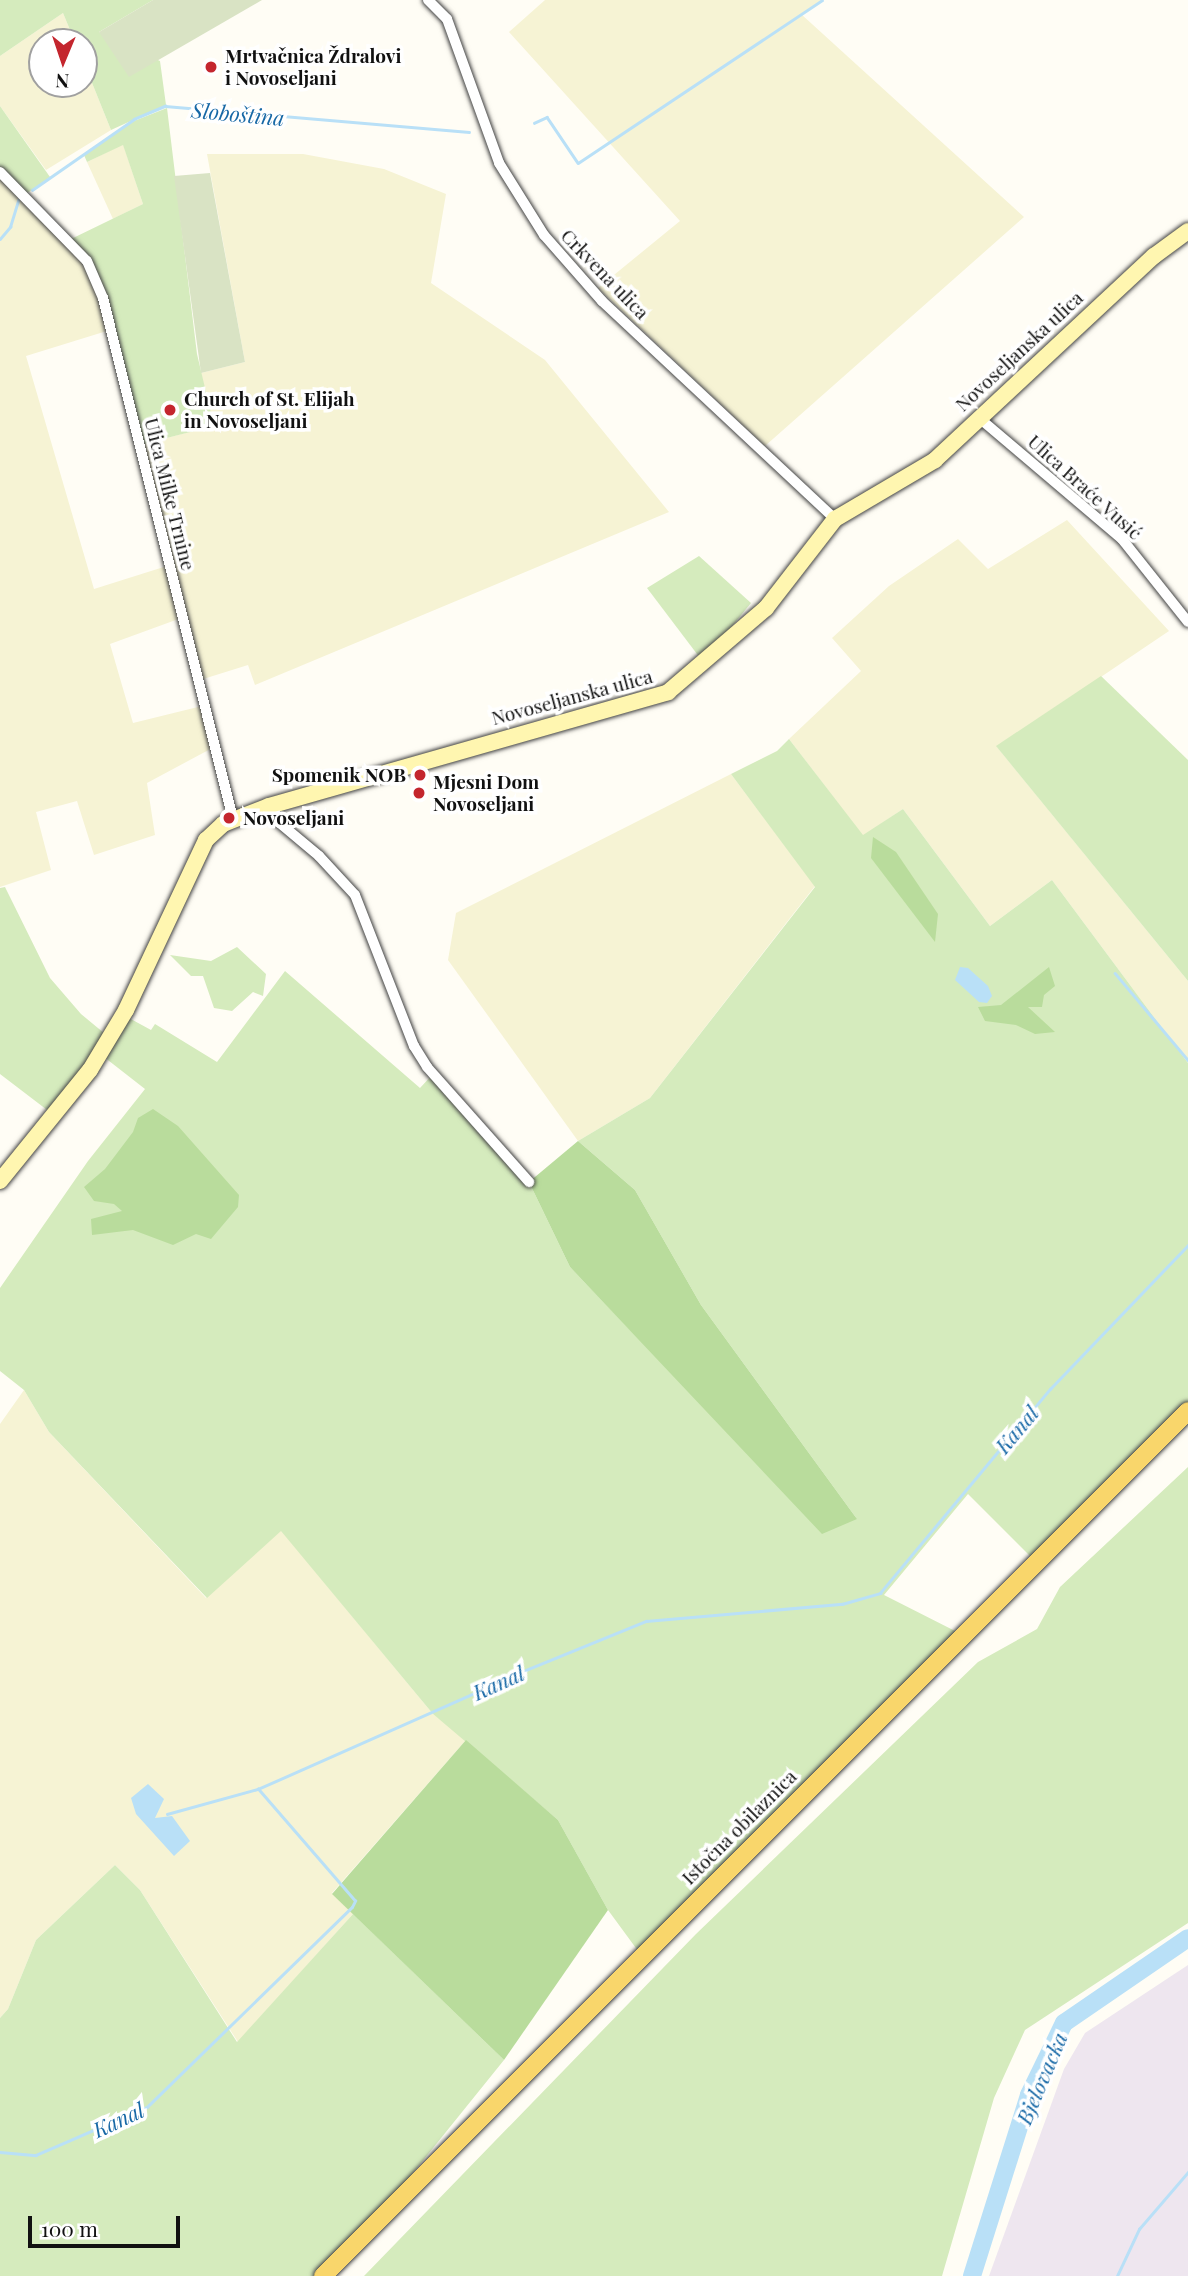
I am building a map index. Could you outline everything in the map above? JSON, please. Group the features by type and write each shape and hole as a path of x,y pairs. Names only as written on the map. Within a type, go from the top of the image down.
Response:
{"main road":[{"name":"Novoseljanska ulica","path":"0,1181 90,1070 126,1010 206,840 233,818 668,692 766,608 835,519 935,460 978,417 1154,256 1188,230"},
{"name":"Istočna obilaznica","path":"323,2276 1188,1411"}],"street":[{"name":"Crkvena ulica","path":"428,0 447,19 499,163 544,236 602,301 835,519"},
{"name":"Ulica Milke Trnine","path":"0,172 87,261 103,298 233,818"},
{"name":"Ulica Braće Vusić","path":"978,417 1122,540 1188,622"},
{"path":"269,806 276,820 319,856 355,895 414,1046 529,1182"}],"shaded area":[{"path":"545,0 822,0 801,14 1024,217 765,446 598,288 680,221 509,32"},
{"path":"63,13 69,28 41,28"},
{"path":"28,37 28,98 98,98 111,130 46,170 0,106 0,56"},
{"path":"123,144 143,204 113,219 87,162"},
{"path":"207,154 303,154 384,169 446,194 431,283 545,360 669,512 255,685 248,665 200,680 184,617 110,644 133,723 206,705 216,746 147,783 155,835 94,855 77,801 36,812 51,870 0,887 0,172 87,261 110,330 26,356 94,589 170,565 139,445 213,426 201,373 245,362"},
{"path":"1067,520 1169,631 997,747 1188,981 1188,1063 1052,880 990,926 903,809 863,836 789,739 861,671 832,638 889,586 958,539 988,569"},
{"path":"731,774 815,886 650,1098 578,1141 448,960 456,913"},
{"path":"24,1390 49,1432 206,1598 281,1530 433,1714 466,1740 332,1893 353,1914 238,2042 140,1890 115,1865 36,1940 8,2009 0,2018 0,1424"},
{"path":"1188,1965 1188,2276 989,2276 1064,2069 1085,2033"}],"green space":[{"path":"0,0 153,0 99,32 160,61 166,105 111,130 98,98 98,28 69,28 63,13 41,28 28,28 28,37 0,56"},
{"path":"153,0 262,0 129,77 99,32"},
{"path":"0,106 50,177 26,194 0,170"},
{"path":"167,108 197,354 214,426 139,445 103,298 69,240 143,204 123,145 87,162 84,155 134,121"},
{"path":"210,173 245,362 201,373 174,176"},
{"path":"699,556 751,603 714,648 700,658 647,588"},
{"path":"1101,676 1188,760 1188,981 996,746"},
{"path":"789,739 863,835 903,809 990,926 1052,880 1188,1063 1188,1414 1034,1560 968,1494 884,1595 961,1634 641,1955 608,1910 558,1820 433,1714 281,1531 207,1598 49,1432 24,1390 0,1371 0,1288 88,1161 145,1089 104,1057 129,1018 151,1030 155,1024 217,1062 285,971 420,1088 433,1074 529,1182 570,1267 628,1328 857,1519 701,1305 635,1190 578,1141 650,1098 815,887 731,774 777,751"},
{"path":"873,837 896,852 938,914 935,942 871,858"},
{"path":"5,887 50,978 81,1014 110,1038 55,1116 0,1074 0,888"},
{"path":"237,947 266,974 263,996 253,992 232,1011 214,1008 203,976 191,976 170,955 211,961"},
{"path":"1049,967 1055,986 1044,995 1042,1007 1028,1007 1055,1032 1035,1034 1016,1025 985,1021 978,1007 1001,1005"},
{"path":"153,1109 178,1126 239,1195 238,1207 211,1239 196,1234 173,1245 133,1230 92,1235 91,1219 122,1211 114,1204 94,1201 84,1187 105,1169 133,1132 138,1118"},
{"path":"578,1141 635,1190 701,1305 857,1519 822,1534 570,1267 529,1182"},
{"path":"1188,1467 1188,1923 1025,2030 994,2098 942,2276 364,2276 696,1934 978,1662 1037,1629 1060,1587"},
{"path":"466,1740 558,1820 608,1910 504,2060 332,1894"},
{"path":"115,1865 140,1890 237,2042 353,1914 504,2060 358,2241 323,2276 0,2276 0,2018 8,2009 36,1940"}],"water":[{"path":"960,967 968,968 988,986 992,996 987,1003 979,1002 955,980"},
{"path":"148,1784 164,1799 155,1818 172,1816 190,1841 174,1856 136,1814 131,1798"}],"waterway":[{"name":"Sloboština","path":"534,123 547,117 578,163 822,0"},
{"name":"Sloboština","path":"32,190 134,119 165,106 469,132"},
{"name":"Sloboština","path":"0,239 10,227 18,200"},
{"name":"Kanal","path":"1115,973 1188,1060"},
{"name":"Kanal","path":"0,2152 36,2155 147,2107 352,1907 355,1901 258,1789 526,1670 646,1621 842,1604 880,1593 1050,1389 1188,1245"},
{"path":"167,1814 258,1789"},
{"name":"Bjelovacka","path":"972,2276 1029,2095 1064,2023 1188,1938"},
{"path":"1117,2276 1139,2229 1188,2172"}],"place":[{"name":"Mrtvačnica Ždralovi i Novoseljani","path":"211,67"},
{"name":"Church of St. Elijah in Novoseljani","path":"170,410"},
{"name":"Spomenik NOB","path":"420,775"},
{"name":"Mjesni Dom Novoseljani","path":"419,793"},
{"name":"Novoseljani","path":"229,818"}]}
